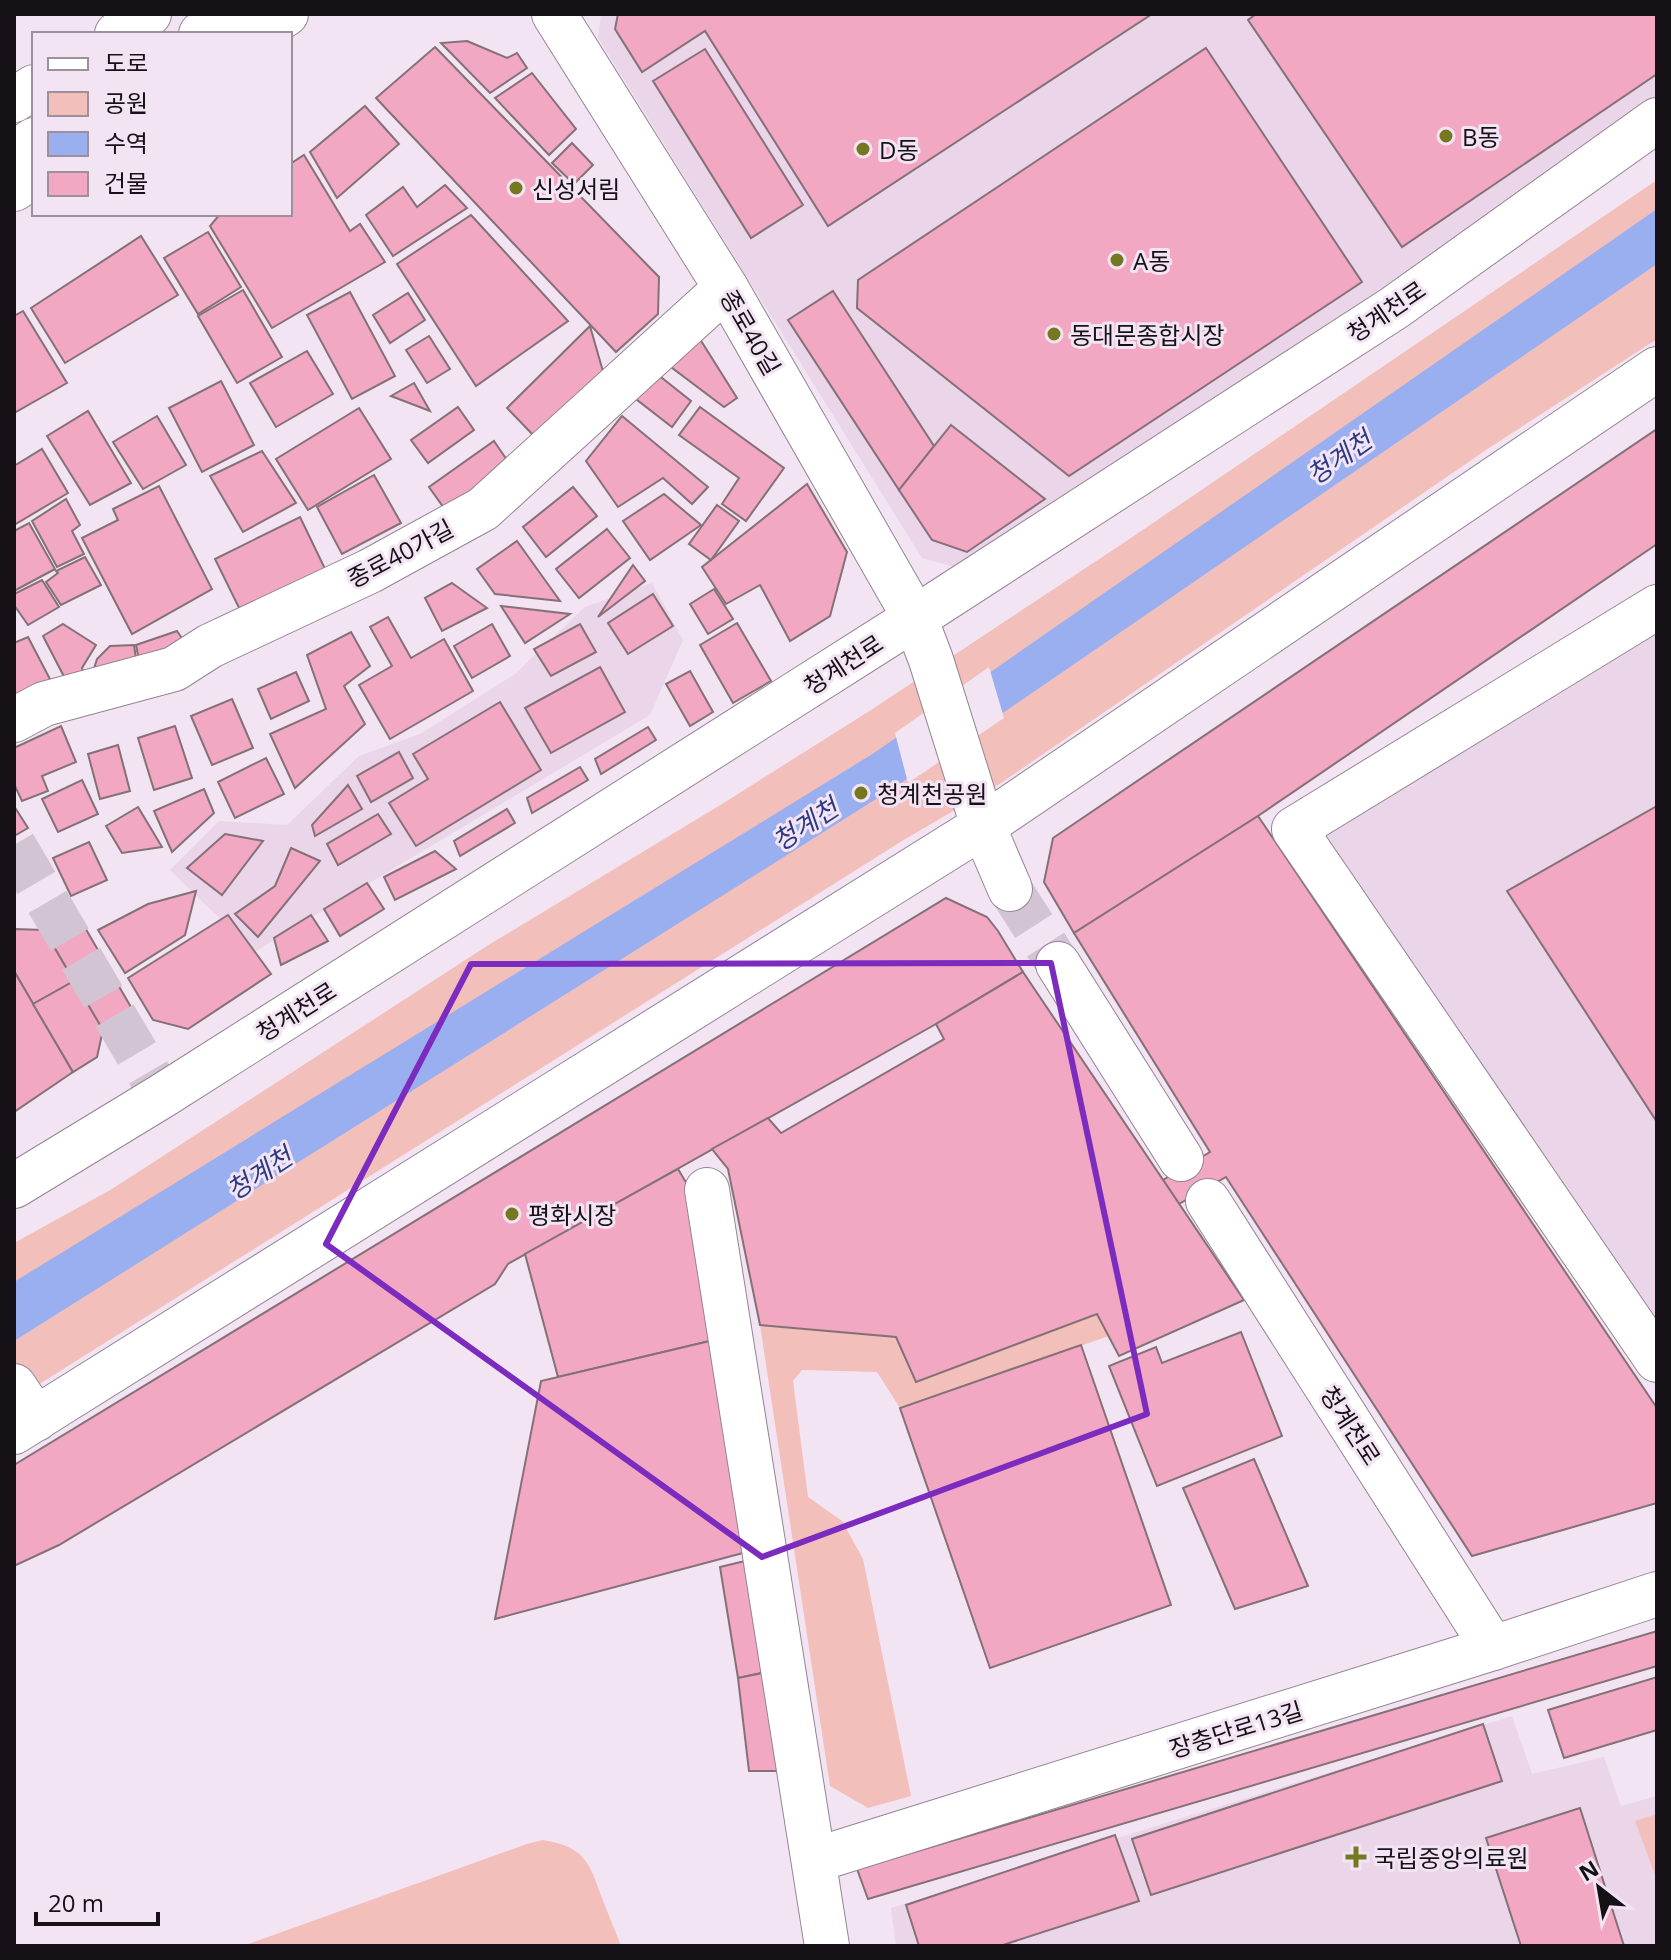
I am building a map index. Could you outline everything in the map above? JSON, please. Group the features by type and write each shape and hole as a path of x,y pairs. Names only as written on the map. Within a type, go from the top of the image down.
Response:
{"street":[{"path":"120,32 149,14"},
{"path":"204,32 233,14"},
{"path":"257,32 286,14"},
{"name":"종로40길","path":"554,14 726,288 915,618 977,807"},
{"path":"14,100 32,88"},
{"name":"청계천로","path":"14,1186 189,1079 915,618 1394,308 1657,120"},
{"name":"종로40가길","path":"14,720 44,704 174,669 210,646 370,571 483,509 726,288"},
{"path":"21,1408 977,807 1657,369"},
{"path":"1657,607 1294,829 1657,1360"},
{"path":"977,807 1010,889"},
{"path":"1058,964 1181,1159"},
{"path":"707,1190 827,1946"},
{"name":"청계천로","path":"1208,1201 1493,1648"},
{"name":"장충단로13길","path":"815,1860 1657,1594"}],"highlighted area":[{"path":"1051,963 1147,1414 762,1557 326,1244 471,964"}],"shaded area":[{"name":"동대문종합시장","path":"601,14 1657,14 1657,110 973,572 922,558 598,38"},
{"path":"652,583 683,640 650,715 254,952 170,870 219,821 287,825 359,756 420,734 515,674 585,607"},
{"path":"1657,607 1657,1361 1294,829"},
{"name":"국립중앙의료원","path":"1512,1716 1532,1774 1604,1757 1621,1806 1657,1796 1657,1946 896,1946 891,1908"}],"green space":[{"name":"청계천공원","path":"1657,180 1657,339 1486,450 1001,783 902,841 14,1400 14,1243 112,1189 490,944 871,710 1125,542"},
{"path":"1097,1314 1109,1336 900,1408 877,1372 802,1370 793,1381 808,1497 842,1521 863,1559 911,1796 868,1808 830,1786 760,1325 896,1337 916,1381"},
{"path":"1657,1814 1657,1880 1635,1821"},
{"path":"543,1840 577,1852 589,1866 621,1946 243,1946 527,1844"}],"water":[{"name":"청계천","path":"1657,209 1657,264 892,789 14,1341 14,1282 874,753"}],"pier":[{"path":"989,667 1004,718 908,783 895,733"}],"building":[{"name":"D동","path":"618,14 1152,14 828,226 705,31 642,72 615,29"},
{"name":"B동","path":"1256,14 1657,14 1657,74 1402,247 1248,20"},
{"path":"467,41 507,58 517,53 527,68 490,93 441,43"},
{"name":"신성서림","path":"435,47 659,277 658,314 616,352 376,98"},
{"name":"A동","path":"1206,48 1362,282 1069,476 857,308 858,280"},
{"path":"705,49 803,205 751,238 653,81"},
{"path":"532,73 576,129 549,155 495,98"},
{"path":"365,106 399,144 337,198 310,152"},
{"path":"572,143 593,165 574,184 552,163"},
{"path":"304,155 350,231 360,224 385,262 272,328 210,226 218,216 292,216 292,163"},
{"path":"445,185 467,208 393,256 366,215 403,187 417,207"},
{"path":"471,215 568,321 476,386 397,264"},
{"path":"208,232 241,287 198,314 164,258"},
{"path":"141,236 178,295 65,363 31,308"},
{"path":"243,290 282,357 237,383 198,316"},
{"path":"833,291 934,446 899,490 788,320"},
{"path":"350,292 395,376 352,399 307,315"},
{"path":"408,293 425,320 390,343 373,315"},
{"path":"23,311 67,383 14,413 14,316"},
{"path":"590,326 604,375 537,439 507,408"},
{"path":"693,328 737,398 724,407 663,361"},
{"path":"429,336 450,369 427,383 406,350"},
{"path":"307,351 333,394 276,427 250,383"},
{"path":"652,370 691,401 672,427 632,396"},
{"path":"221,381 254,445 202,472 169,408"},
{"path":"414,383 430,411 391,396"},
{"path":"458,407 474,430 428,463 411,440"},
{"path":"700,407 784,468 746,521 722,504 739,478 679,435"},
{"path":"359,408 391,459 308,510 276,459"},
{"path":"88,411 131,483 90,505 47,436"},
{"path":"157,416 186,465 143,489 113,442"},
{"path":"622,416 708,487 692,504 663,478 618,507 586,461"},
{"path":"951,425 1045,499 967,552 932,540 899,490"},
{"path":"1657,429 1657,544 1258,816 1074,933 1044,882 1053,838"},
{"path":"494,441 511,466 446,511 429,487"},
{"path":"42,449 68,493 14,525 14,466"},
{"path":"262,451 296,503 243,532 210,476"},
{"path":"374,475 401,523 342,554 317,507"},
{"path":"807,484 847,552 830,616 790,641 760,585 726,604 702,567"},
{"path":"159,486 212,589 132,634 82,538 118,520 113,509"},
{"path":"573,487 597,516 546,557 523,527"},
{"path":"664,494 701,525 650,560 623,521"},
{"path":"66,499 80,525 72,531 84,554 57,567 32,521"},
{"path":"717,505 739,521 711,560 689,544"},
{"path":"300,517 328,575 243,616 215,559"},
{"path":"29,523 55,569 14,591 14,531"},
{"path":"607,529 630,558 579,598 556,569"},
{"path":"517,541 560,601 495,594 477,569"},
{"path":"85,557 101,585 61,605 46,582 58,573 56,571"},
{"path":"633,565 645,581 598,617"},
{"path":"42,580 59,607 28,625 14,605 14,594"},
{"path":"452,583 487,608 442,631 425,598"},
{"path":"714,589 733,619 708,634 690,604"},
{"path":"653,594 673,626 628,654 608,623"},
{"path":"501,606 570,614 525,643"},
{"path":"388,617 411,658 444,639 473,691 390,739 359,685 392,666 370,627"},
{"path":"737,623 771,681 733,703 700,645"},
{"path":"63,624 96,645 82,668 87,686 71,690 43,636"},
{"path":"492,624 510,656 472,678 454,646"},
{"path":"580,624 596,652 551,676 534,649"},
{"path":"177,631 192,653 141,670 136,645"},
{"path":"351,632 370,666 344,686 365,724 295,788 270,734 326,709 307,655"},
{"path":"28,637 51,681 14,699 14,643"},
{"path":"134,645 138,672 91,678 97,659 110,646"},
{"path":"600,667 625,712 551,753 525,708"},
{"path":"690,671 713,712 690,726 666,684"},
{"path":"296,672 309,701 271,719 258,689"},
{"path":"232,699 253,748 212,765 191,716"},
{"path":"500,702 541,770 416,846 389,803 428,779 413,754"},
{"path":"61,726 76,762 42,776 48,791 22,801 14,784 14,748"},
{"path":"175,726 192,778 154,790 138,738"},
{"path":"648,727 656,740 601,774 595,759"},
{"path":"118,745 130,791 100,799 88,754"},
{"path":"399,752 413,778 371,802 357,776"},
{"path":"266,758 284,794 235,818 218,782"},
{"path":"580,767 588,780 532,813 527,798"},
{"path":"82,780 98,814 58,832 42,799"},
{"path":"348,785 362,809 315,836 312,825"},
{"path":"204,789 214,813 172,852 154,811"},
{"path":"14,806 28,828 14,836"},
{"path":"1657,806 1657,1122 1507,891"},
{"path":"138,807 162,847 122,853 106,826"},
{"path":"507,809 515,823 460,856 454,841"},
{"path":"378,814 391,834 338,865 327,844"},
{"path":"1258,816 1657,1408 1657,1503 1472,1556 1226,1177 1179,1204 1163,1180 1210,1152 1074,933"},
{"path":"225,834 263,841 222,895 187,868"},
{"path":"89,842 107,880 71,896 53,858"},
{"path":"291,848 320,861 258,937 235,914 275,886"},
{"path":"435,851 456,869 395,900 384,877"},
{"path":"367,883 384,909 340,936 324,909"},
{"path":"196,891 185,935 125,973 98,930 148,904"},
{"name":"평화시장","path":"946,898 987,917 1023,972 508,1264 495,1284 59,1545 14,1566 14,1465"},
{"path":"76,912 150,1040 119,1058 44,930"},
{"path":"228,915 271,974 188,1029 153,1020 128,978"},
{"path":"311,915 328,941 281,965 274,938"},
{"path":"14,929 44,930 74,981 33,1004 14,971"},
{"path":"14,971 73,1072 14,1112"},
{"path":"1023,972 1244,1300 1119,1356 1097,1314 916,1382 896,1337 760,1325 728,1169 712,1149 768,1118 781,1133 944,1039 936,1024"},
{"path":"74,981 103,1030 97,1057 73,1072 33,1004"},
{"path":"678,1169 690,1189 714,1340 558,1377 525,1254"},
{"path":"1241,1332 1282,1436 1157,1486 1109,1366 1156,1347 1162,1363"},
{"path":"714,1340 743,1553 495,1619 541,1381"},
{"path":"1081,1345 1171,1605 990,1668 900,1408"},
{"path":"1254,1459 1308,1586 1235,1609 1183,1488"},
{"path":"749,1560 767,1672 738,1678 720,1567"},
{"path":"1657,1631 1657,1666 868,1899 857,1869"},
{"path":"767,1672 780,1771 749,1771 738,1678"},
{"path":"1657,1677 1657,1730 1564,1758 1548,1710"},
{"path":"1483,1724 1502,1781 1151,1895 1132,1839"},
{"path":"1580,1808 1624,1946 1521,1946 1486,1838"},
{"path":"1115,1835 1139,1901 1000,1946 919,1946 906,1905"}],"tunnel":[{"path":"14,845 162,1096"},
{"path":"1010,889 1058,964"}],"place":[{"name":"B동","path":"1446,136"},
{"name":"D동","path":"863,149"},
{"name":"신성서림","path":"516,188"},
{"name":"A동","path":"1117,260"},
{"name":"동대문종합시장","path":"1054,334"},
{"name":"청계천공원","path":"861,793"},
{"name":"평화시장","path":"512,1214"},
{"name":"국립중앙의료원","path":"1356,1857"}]}
